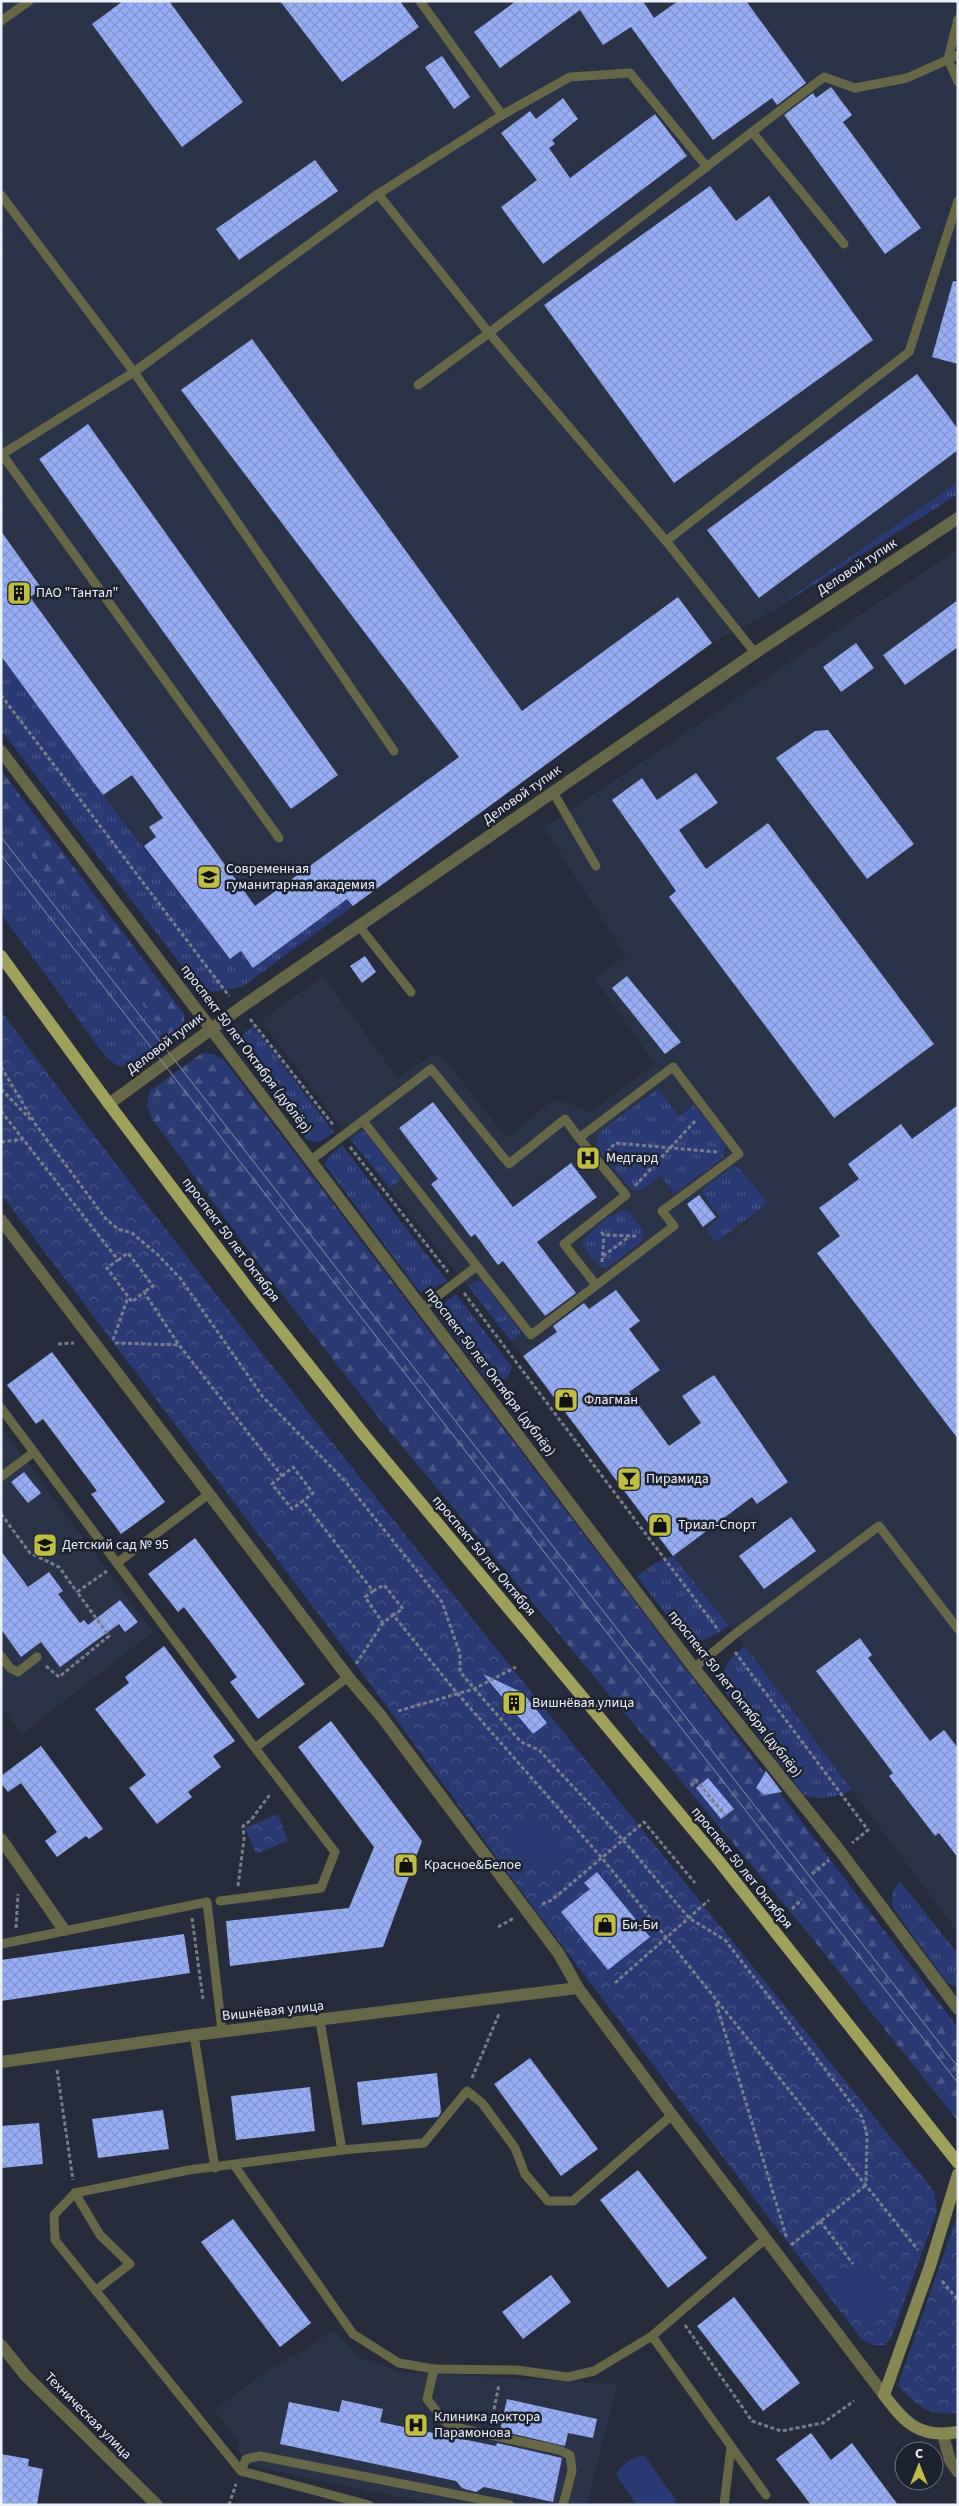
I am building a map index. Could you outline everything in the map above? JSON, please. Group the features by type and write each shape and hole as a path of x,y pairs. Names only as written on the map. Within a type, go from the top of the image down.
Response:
{"main road":[{"name":"проспект 50 лет Октября","path":"1,956 109,1104 253,1295 365,1436 719,1862 958,2164"},
{"path":"958,2174 930,2266 884,2395 898,2414 914,2428 943,2435 958,2432"}],"street":[{"name":"Деловой тупик","path":"109,1104 211,1028 755,653 958,518"},
{"name":"проспект 50 лет Октября (дублёр)","path":"1,750 694,1668 834,1844 958,2009"},
{"path":"1,1220 348,1677 381,1716 559,1954 578,1988 672,2116 764,2240 884,2395"},
{"path":"1,1839 64,1930"},
{"name":"Вишнёвая улица","path":"1,2062 222,2031 320,2021 578,1988"},
{"name":"Техническая улица","path":"3,2351 157,2505"},
{"path":"943,2435 950,2460 958,2472"}],"lane":[{"path":"420,1 502,115"},
{"path":"1,21 27,2"},
{"path":"958,19 948,59 958,82"},
{"path":"418,385 490,333 824,77 855,88 907,78 958,54"},
{"path":"278,838 2,454 134,372 378,194 502,115 570,77 630,72 707,167"},
{"path":"752,132 844,244"},
{"path":"378,194 490,333 666,541 755,653"},
{"path":"1,195 134,372 394,750"},
{"path":"666,541 910,352 958,201"},
{"path":"553,792 596,866"},
{"path":"359,926 411,992"},
{"path":"363,1121 531,1335 674,1226 662,1211 739,1154 673,1067 579,1138"},
{"path":"311,1160 432,1069 509,1164 565,1119 626,1195 564,1244 596,1286"},
{"path":"422,1308 477,1266"},
{"path":"1,1408 335,1852 321,1888 220,1901"},
{"path":"1,1477 34,1452"},
{"path":"117,1563 209,1494"},
{"path":"694,1668 878,1526 958,1629"},
{"path":"1,1656 10,1668 18,1672 37,1657"},
{"path":"255,1748 348,1677"},
{"path":"1,1944 207,1902 222,2031"},
{"path":"320,2021 342,2150"},
{"path":"194,2035 215,2168"},
{"path":"369,2505 241,2470 55,2240 54,2216 75,2193 188,2170 342,2150 424,2143 467,2091 482,2103 516,2148 525,2174 548,2201 573,2201 672,2116"},
{"path":"234,2165 353,2334 399,2363 434,2369 516,2370 568,2377 594,2371 652,2336 764,2240"},
{"path":"75,2193 100,2236 130,2264 96,2290"},
{"path":"652,2336 766,2495"},
{"path":"434,2369 427,2399 445,2422 463,2429 559,2450 570,2455 572,2470 563,2505"},
{"path":"724,2505 731,2447"},
{"path":"241,2470 246,2459 260,2456 510,2505"}],"path":[{"path":"1,695 222,988 342,1136 456,1282 868,1830"},
{"path":"1,1067 36,1125 106,1219 118,1229 132,1233 157,1254 180,1278 263,1398 345,1481 442,1602 460,1654 460,1671 474,1689 521,1742 539,1750 623,1840 689,1918 725,1940 862,2117 867,2136 866,2185"},
{"path":"1,1089 36,1125"},
{"path":"626,1195 705,1110"},
{"path":"1,1111 118,1260"},
{"path":"1,1142 23,1139"},
{"path":"598,1161 615,1143 739,1154"},
{"path":"593,1221 604,1235 602,1268 608,1276"},
{"path":"604,1235 642,1236 650,1244"},
{"path":"603,1257 632,1236"},
{"path":"128,1253 153,1286 132,1302 107,1268 118,1260 128,1253"},
{"path":"144,1292 179,1345 282,1476"},
{"path":"128,1297 112,1343 179,1345"},
{"path":"293,1468 313,1493 303,1500 292,1509 272,1484 293,1468"},
{"path":"303,1500 373,1591"},
{"path":"1,1514 30,1553 58,1567 110,1636 59,1677 37,1657"},
{"path":"77,1592 117,1563"},
{"path":"348,1677 383,1623 403,1609 384,1585 365,1597 383,1623"},
{"path":"394,1615 457,1693 602,1858 665,1939 917,2249"},
{"path":"381,1716 474,1689 516,1667"},
{"path":"691,1786 696,1780 726,1816"},
{"path":"237,1899 244,1839 243,1826 251,1820 280,1781"},
{"path":"552,1900 644,1822 695,1883"},
{"path":"15,1941 19,1887"},
{"path":"792,1909 802,1899"},
{"path":"615,1983 709,1900"},
{"path":"190,1906 200,1994"},
{"path":"467,2091 506,1998"},
{"path":"716,2001 790,2246 866,2185"},
{"path":"55,2054 75,2193"},
{"path":"820,2221 853,2264"},
{"path":"938,2277 958,2300"},
{"path":"677,2314 752,2420 780,2431 823,2423 854,2401"},
{"path":"493,2415 500,2371"},
{"path":"229,2505 241,2470"}],"shaded area":[{"path":"1,1 958,1 958,482 761,618 712,643 678,597 253,968 230,959 103,795 1,656"},
{"path":"958,549 958,1933 751,1654 673,1556 523,1356 351,1140 261,1021 323,976 398,1078 430,1056 444,1059 505,1136 511,1135 545,1106 555,1101 563,1101 590,1112 655,1064 594,978 626,956 544,828"},
{"name":"Детский сад № 95","path":"1,1427 153,1632 22,1734 1,1706"},
{"name":"Клиника доктора Парамонова","path":"334,2329 358,2357 400,2372 618,2384 587,2505 438,2505 252,2466 238,2450 237,2439 214,2410 274,2366 304,2350"}],"green space":[{"path":"958,482 958,494 761,618"},
{"path":"1,656 103,795 230,959 241,951 253,967 344,894 353,906 242,987 212,992 194,982 1,730"},
{"path":"1,770 184,1014 184,1028 169,1040 1,814"},
{"path":"1,814 169,1040 133,1065 117,1066 105,1056 1,914"},
{"path":"1,1011 229,1310 462,1606 934,2191 937,2211 891,2338 885,2345 873,2345 862,2340 533,1907 341,1644 1,1194"},
{"path":"253,1026 334,1132 324,1139 314,1142 306,1139 241,1052 240,1044 242,1037"},
{"path":"202,1053 213,1054 224,1060 958,2028 958,2121 808,1933 381,1421 264,1271 152,1119 147,1106 150,1091"},
{"path":"658,1089 679,1116 694,1105 725,1144 723,1158 674,1193 661,1176 642,1189 634,1190 630,1188 596,1147 600,1131"},
{"path":"365,1132 399,1176 400,1180 390,1188 351,1140 359,1133"},
{"path":"342,1145 447,1281 424,1294 419,1291 325,1165 328,1157"},
{"path":"734,1166 741,1170 768,1203 716,1242 706,1229 720,1217 702,1192 705,1187"},
{"path":"627,1210 643,1231 642,1241 607,1268 599,1267 582,1245 589,1234 601,1223"},
{"path":"476,1281 482,1282 521,1333 511,1341 468,1286"},
{"path":"456,1294 512,1367 508,1377 499,1381 487,1380 440,1317 440,1306"},
{"path":"673,1556 729,1626 706,1639 694,1640 681,1635 637,1576 655,1563"},
{"path":"744,1646 852,1790 828,1797 817,1798 804,1795 725,1692 723,1677 726,1666"},
{"path":"278,1814 288,1841 256,1854 245,1828"},
{"path":"533,1814 568,1858 541,1879 506,1836"},
{"path":"900,1881 958,1954 958,1987 947,1983 893,1908 892,1892"},
{"path":"957,2216 958,2413 938,2413 918,2404 898,2385"},
{"path":"862,2256 895,2296 862,2324 829,2283"},
{"path":"644,2455 676,2500 675,2505 637,2505 616,2475 628,2462"}],"building":[{"path":"123,1 169,1 243,102 182,147 92,24"},
{"path":"280,1 400,1 419,27 342,82"},
{"path":"516,1 643,1 654,18 678,1 746,1 806,83 777,105 772,98 713,140 631,27 603,45 580,10 500,68 474,32"},
{"path":"442,56 470,97 454,109 425,67"},
{"path":"831,87 852,115 843,122 921,228 885,254 784,115 813,93 816,98"},
{"path":"563,98 578,119 552,140 555,144 549,148 570,178 655,114 687,156 543,264 501,207 537,180 501,133 530,111 536,119"},
{"path":"315,160 338,191 239,260 216,229"},
{"path":"710,186 736,221 769,196 873,340 674,483 544,305"},
{"path":"953,281 958,282 958,364 932,357"},
{"path":"252,339 522,711 678,597 712,643 353,906 347,899 253,968 241,951 230,959 144,846 156,837 149,827 163,818 132,775 103,795 1,656 1,531 42,589 30,597 255,906 459,757 181,390"},
{"path":"917,374 958,429 958,450 759,598 707,530"},
{"path":"88,424 338,775 291,809 39,459"},
{"path":"958,600 958,647 905,685 883,655"},
{"path":"856,643 874,668 841,692 823,667"},
{"path":"828,730 914,844 867,879 776,758 815,731"},
{"path":"696,773 718,803 679,830 706,869 768,823 934,1044 834,1118 669,897 676,891 612,800 642,778 657,800"},
{"path":"365,956 376,972 362,983 350,966"},
{"path":"627,976 681,1042 665,1054 612,988"},
{"path":"433,1102 513,1207 571,1163 597,1197 537,1242 576,1293 545,1316 503,1261 498,1265 475,1234 471,1237 431,1184 438,1179 399,1128"},
{"path":"958,1105 958,1439 817,1253 840,1236 819,1208 859,1179 848,1164 901,1124 912,1139"},
{"path":"699,1195 716,1217 703,1227 687,1204"},
{"path":"616,1290 640,1321 629,1329 660,1370 629,1392 669,1446 701,1423 682,1396 714,1375 788,1482 757,1504 752,1497 673,1556 523,1356 557,1332 553,1326 584,1303 589,1309"},
{"path":"52,1352 165,1502 121,1534 91,1494 97,1491 43,1419 36,1424 7,1385"},
{"path":"24,1472 41,1493 28,1503 11,1482"},
{"path":"791,1517 816,1551 764,1589 739,1556"},
{"path":"195,1538 305,1684 258,1719 230,1682 237,1677 184,1607 178,1612 148,1574"},
{"path":"1,1551 28,1587 49,1572 63,1591 58,1594 80,1623 84,1620 88,1625 120,1600 138,1622 125,1632 119,1624 60,1667 41,1642 21,1657 1,1629"},
{"path":"860,1638 872,1655 868,1658 930,1741 944,1730 958,1748 958,1858 939,1833 935,1836 889,1776 893,1773 816,1671"},
{"path":"164,1646 235,1741 213,1756 221,1767 188,1792 192,1797 157,1824 129,1788 146,1775 95,1709 129,1683 125,1677"},
{"path":"483,1674 523,1693 547,1723 533,1734"},
{"path":"331,1721 422,1841 383,1947 230,1966 226,1921 349,1908 374,1847 298,1747"},
{"path":"41,1746 103,1829 89,1839 86,1836 57,1857 45,1841 57,1832 21,1783 8,1792 1,1783 1,1776"},
{"path":"766,1771 782,1792 764,1795 756,1788"},
{"path":"708,1778 734,1809 721,1819 696,1788"},
{"name":"Би-Би","path":"597,1872 650,1937 608,1970 561,1912 590,1889 584,1883"},
{"path":"184,1934 190,1973 1,2001 1,1960"},
{"path":"530,2058 598,2149 561,2176 494,2084"},
{"path":"437,2073 441,2112 438,2117 362,2125 357,2082"},
{"path":"310,2087 315,2131 236,2140 231,2096"},
{"path":"163,2110 169,2149 98,2158 92,2119"},
{"path":"39,2123 43,2164 1,2168 1,2126"},
{"path":"638,2170 707,2258 668,2288 600,2200"},
{"path":"233,2219 311,2323 280,2347 201,2242"},
{"path":"551,2275 571,2302 523,2339 502,2312"},
{"path":"734,2297 800,2383 763,2411 697,2326"},
{"path":"507,2399 597,2419 593,2438 568,2433 565,2446 500,2431"},
{"path":"342,2400 383,2409 380,2422 496,2446 497,2443 562,2458 553,2502 484,2487 476,2492 462,2488 456,2481 280,2444 289,2402 339,2412"},
{"path":"811,2433 831,2460 852,2443 898,2505 811,2505 776,2459"},
{"path":"1,2454 29,2459 28,2466 43,2469 37,2505 1,2505"}],"tram line":[{"path":"1,837 958,2067"},
{"path":"1,855 958,2083"}],"place":[{"name":"ПАО \"Тантал\"","path":"19,593"},
{"name":"Современная гуманитарная академия","path":"209,877"},
{"name":"Медгард","path":"588,1158"},
{"name":"Флагман","path":"566,1400"},
{"name":"Пирамида","path":"629,1479"},
{"name":"Триал-Спорт","path":"660,1525"},
{"name":"Детский сад № 95","path":"45,1545"},
{"name":"Вишнёвая улица","path":"514,1703"},
{"name":"Красное&Белое","path":"406,1865"},
{"name":"Би-Би","path":"605,1925"},
{"name":"Клиника доктора Парамонова","path":"416,2425"}]}
